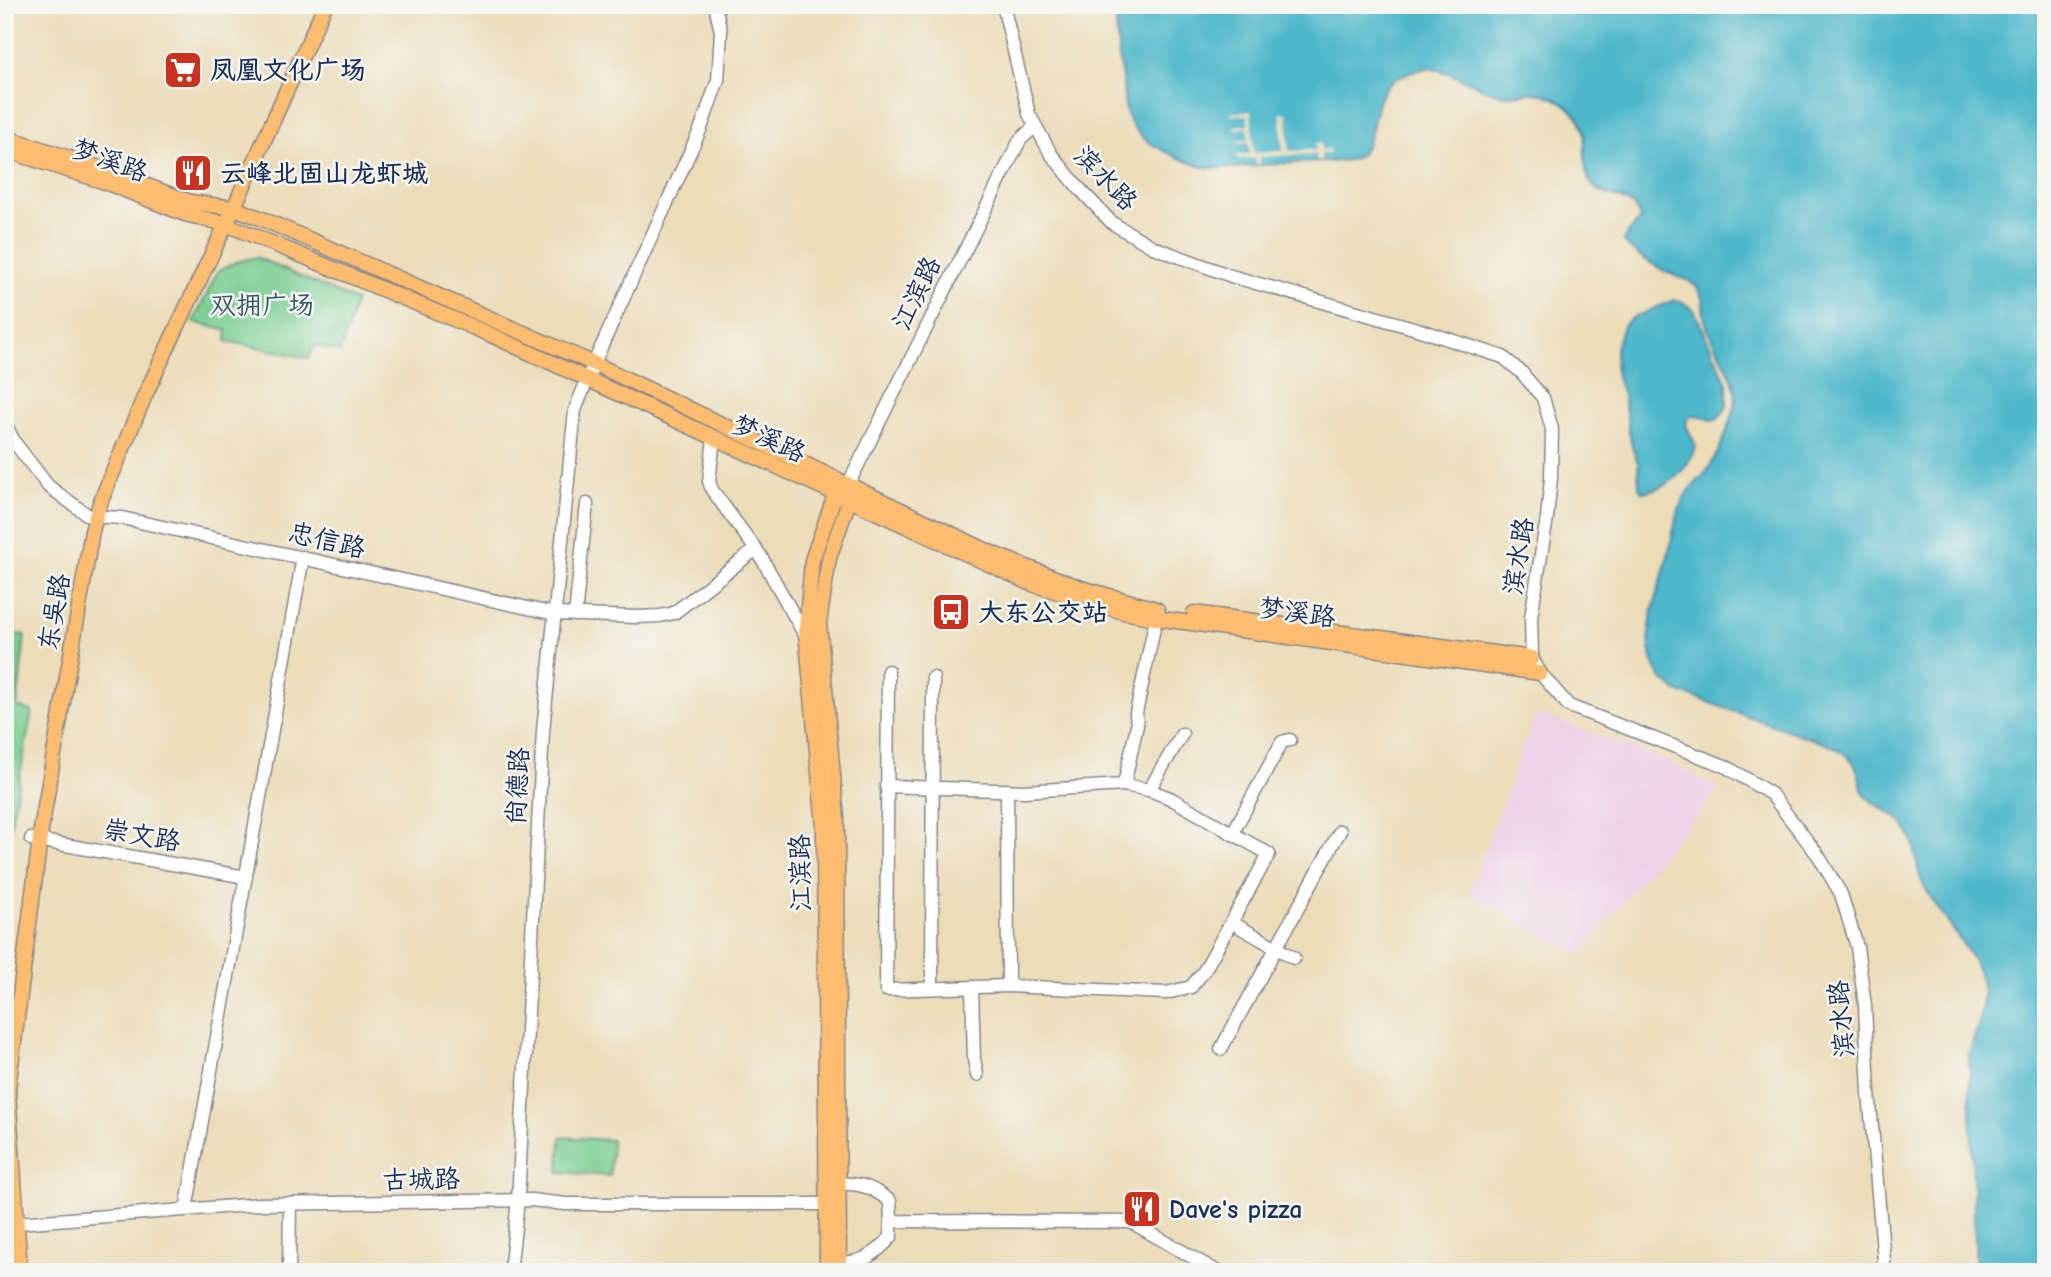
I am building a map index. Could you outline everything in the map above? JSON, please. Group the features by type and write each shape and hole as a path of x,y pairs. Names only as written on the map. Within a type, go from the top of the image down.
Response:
{"main road":[{"name":"东吴路","path":"230,207 317,5"},
{"name":"东吴路","path":"5,1054 35,839 93,501 139,390 230,207 325,5"},
{"name":"梦溪路","path":"5,137 100,168 190,202 230,207 594,363 1035,572 1157,613 1539,673"},
{"name":"梦溪路","path":"5,150 91,178 185,214 222,223 489,334 1032,584 1123,612 1157,613 1532,658"},
{"name":"江滨路","path":"839,1267 832,1204 824,828 807,638 812,560 835,495 848,485"},
{"name":"江滨路","path":"827,1272 832,1204 839,1184 837,819 819,623 829,558 849,501 848,485"},
{"name":"东吴路","path":"20,1272 10,1224 7,1095 35,839"},
{"name":"东吴路","path":"5,1165 13,1272"}],"street":[{"name":"尚德路","path":"510,1272 518,1200 541,759 575,410 701,128 718,80 721,32 715,5"},
{"name":"滨水路","path":"1003,5 1034,127 1051,154 1112,223 1153,247 1231,276 1417,329 1503,357 1522,373 1544,398 1552,429 1547,517 1531,617 1532,658 1539,673 1569,706 1725,766 1771,794 1818,855 1841,894 1857,947 1865,1005 1869,1093 1885,1272"},
{"name":"江滨路","path":"848,485 1020,140 1034,127"},
{"path":"5,424 15,443 48,486 92,516"},
{"path":"714,439 709,481 712,490 757,549 807,638"},
{"path":"575,615 587,504"},
{"name":"忠信路","path":"92,516 122,518 555,614 575,615 636,617 674,613 757,549"},
{"path":"186,1210 303,557"},
{"path":"1121,786 1119,763 1136,713 1157,613"},
{"path":"886,786 1007,790 1121,786 1149,790 1170,798 1269,854 1204,971 1191,987 1166,993 1008,986 886,990 886,786 888,671"},
{"path":"932,988 933,678"},
{"path":"1149,790 1182,734"},
{"path":"1232,834 1282,742 1290,740"},
{"path":"1007,790 1008,986"},
{"path":"1221,1049 1340,831"},
{"name":"崇文路","path":"35,839 246,877"},
{"path":"1231,922 1294,958"},
{"path":"972,987 977,1075"},
{"path":"839,1184 856,1183 877,1191 890,1201 891,1221 891,1237 876,1254 839,1267"},
{"name":"古城路","path":"10,1224 290,1204 518,1200 565,1204 832,1204"},
{"path":"289,1272 290,1204"},
{"path":"891,1221 1131,1223 1218,1272"}],"shaded area":[{"path":"1536,713 1654,755 1720,788 1579,955 1469,893"}],"green space":[{"name":"双拥广场","path":"256,257 356,301 340,352 314,345 309,358 226,341 227,330 193,322 218,271 236,262"},
{"path":"5,633 25,635 17,707 32,711 5,855"},
{"path":"561,1137 612,1140 610,1176 559,1172"}],"water":[{"path":"1116,5 2046,5 2046,1272 1976,1272 1969,1054 1981,1011 1982,985 1966,948 1923,884 1913,843 1906,828 1897,818 1865,795 1854,763 1835,747 1676,691 1662,678 1653,663 1649,635 1651,620 1679,509 1685,496 1706,472 1725,437 1736,394 1730,374 1706,325 1699,290 1688,281 1650,262 1623,242 1640,218 1631,204 1600,191 1589,179 1584,132 1577,116 1563,103 1544,94 1500,94 1450,73 1424,69 1396,79 1386,88 1376,109 1368,143 1353,159 1230,168 1200,166 1147,141 1129,118 1118,45"},
{"path":"1674,300 1681,301 1694,310 1727,383 1727,407 1717,420 1692,415 1688,418 1686,425 1696,446 1688,463 1669,482 1643,492 1639,488 1638,463 1616,374 1615,350 1623,326 1632,318"}],"pier":[{"path":"1251,111 1254,153 1283,151 1281,113 1287,113 1289,151 1316,150 1316,143 1321,143 1321,150 1329,149 1330,153 1321,154 1321,161 1317,161 1316,154 1259,157 1259,165 1256,165 1255,158 1238,159 1237,155 1250,154 1249,142 1237,143 1249,140 1248,128 1235,129 1235,126 1248,125 1248,115 1231,113"}],"place":[{"name":"凤凰文化广场","path":"183,70"},
{"name":"云峰北固山龙虾城","path":"193,173"},
{"name":"大东公交站","path":"951,612"},
{"name":"Dave's pizza","path":"1142,1209"}]}
